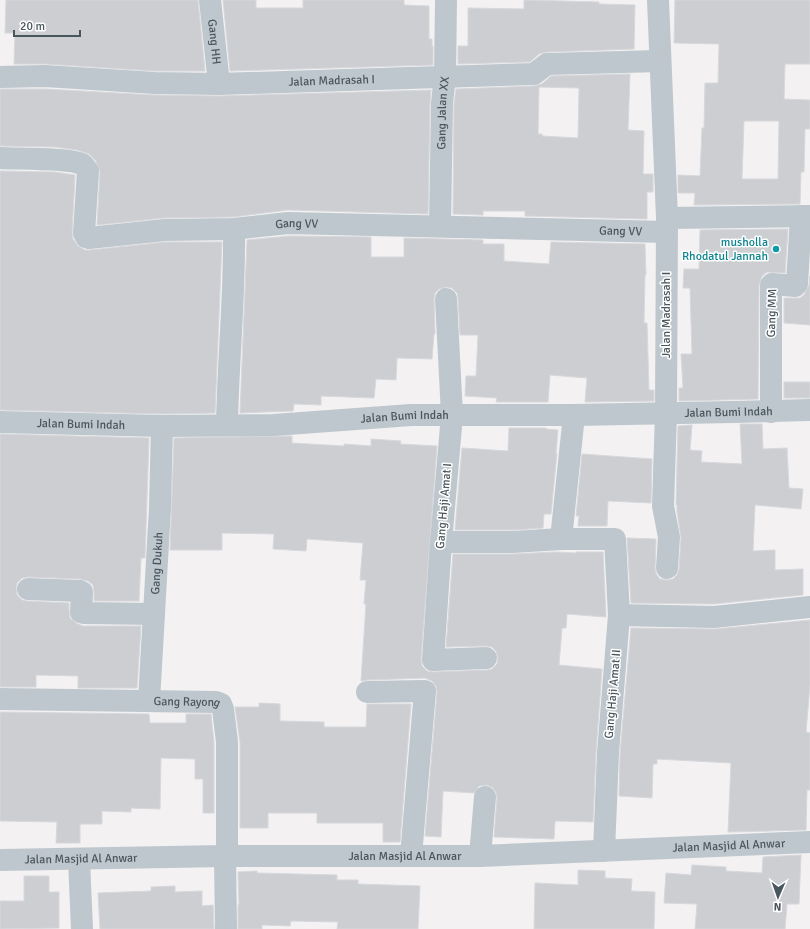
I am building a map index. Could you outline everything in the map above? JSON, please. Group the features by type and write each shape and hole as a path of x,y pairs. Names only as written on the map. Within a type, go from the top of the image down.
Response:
{"street":[{"name":"Gang HH","path":"210,0 219,84"},
{"name":"Gang Jalan XX","path":"440,226 442,103 445,76 446,0"},
{"name":"Jalan Madrasah I","path":"658,0 667,225 666,413 663,506 669,537 667,568"},
{"name":"Jalan Madrasah I","path":"0,77 45,76 155,83 219,84 534,74 548,64 660,61"},
{"name":"Gang VV","path":"0,158 67,161 80,163 84,166 88,171 84,233 86,237 92,238 165,230 234,229 288,223 440,226 667,225"},
{"name":"Gang MM","path":"667,225 805,216 797,284 795,286 771,285 771,412"},
{"path":"227,426 233,300 234,229"},
{"name":"Gang Haji Amat I","path":"446,299 452,415 440,542 433,660 486,658"},
{"name":"Jalan Bumi Indah","path":"0,422 227,426 274,425 411,416 574,415 810,410"},
{"path":"440,542 513,542 561,539 574,415"},
{"name":"Gang Dukuh","path":"149,702 160,508 162,426"},
{"name":"Gang Haji Amat II","path":"561,539 613,538 615,541 619,615 608,753 604,851"},
{"path":"28,590 80,591 82,592 81,612 83,613 154,614"},
{"path":"619,615 714,617 810,607"},
{"path":"366,692 426,691 410,856"},
{"name":"Gang Rayong","path":"0,699 216,702 221,704 227,742 226,856"},
{"path":"480,856 485,797"},
{"name":"Jalan Masjid Al Anwar","path":"0,860 79,860 226,856 480,856 810,842"},
{"path":"226,856 226,929"},
{"path":"79,860 82,929"}],"building":[{"path":"6,0 198,0 205,71 155,71 46,64 14,64 15,33 5,33"},
{"path":"223,0 256,0 256,8 303,8 303,0 404,0 404,5 429,6 429,39 432,39 433,65 230,71"},
{"path":"524,0 599,2 599,4 635,5 634,49 547,52 539,54 530,62 458,64 458,46 468,46 468,8 524,9"},
{"path":"675,0 810,0 810,64 785,64 784,99 810,100 810,129 805,129 804,172 801,172 800,204 694,205 695,193 678,193 678,175 700,176 702,128 704,128 705,83 718,83 719,44 674,43","holes":["744,121 779,121 778,179 742,179"]},
{"path":"630,74 628,130 644,131 643,174 653,174 653,192 647,192 647,219 525,216 525,211 483,211 483,215 453,214 454,104 456,89 534,86 542,84 551,76","holes":["539,87 579,88 578,138 542,136 542,134 538,134"]},
{"path":"0,89 45,89 154,95 219,96 431,90 428,214 288,210 233,217 164,218 97,225 100,172 96,161 89,154 77,150 55,147 0,146"},
{"path":"0,171 54,172 75,175 72,233 73,239 78,246 85,250 166,242 222,242 215,413 162,414 0,410"},
{"path":"788,229 785,273 767,272 762,276 759,285 758,399 679,401 679,388 683,388 681,354 692,354 690,288 683,288 684,269 699,269 700,230"},
{"path":"289,236 371,237 371,257 404,257 404,238 483,240 483,244 504,244 504,261 549,264 551,242 645,244 646,275 644,323 647,323 649,390 654,390 654,401 585,402 587,378 550,375 548,402 496,402 497,398 465,396 466,376 476,376 478,335 460,335 457,293 452,288 446,287 439,289 435,293 435,334 432,359 397,358 396,380 376,379 374,398 321,396 321,405 294,404 293,411 240,413 247,240"},
{"path":"810,276 810,325 784,323 784,298 800,298 804,295 809,285"},
{"path":"784,382 810,382 810,398 784,398"},
{"path":"740,424 762,424 763,449 787,448 789,488 803,489 801,509 755,505 753,551 775,550 775,570 803,569 803,595 713,604 631,603 627,538 656,539 655,568 656,574 660,579 673,579 677,575 679,569 681,538 676,505 678,426 692,425 690,450 702,451 701,462 742,464"},
{"path":"509,428 546,428 558,430 551,514 544,514 543,528 513,530 455,530 462,448 508,451"},
{"path":"0,434 149,438 145,558 141,558 139,601 94,601 93,585 88,581 80,579 28,577 22,578 17,583 16,588 17,595 22,600 69,603 70,618 83,626 141,626 137,688 78,688 78,676 36,675 36,687 0,687"},
{"path":"292,436 292,443 371,446 371,439 401,441 400,444 437,446 421,659 422,666 427,671 487,670 492,669 497,664 498,658 496,651 492,647 446,647 453,554 603,552 606,617 567,614 566,628 562,628 559,665 602,669 593,822 555,821 554,839 494,837 497,798 496,792 492,787 486,785 479,786 474,793 443,791 441,837 425,836 437,692 436,686 432,681 425,678 361,681 366,604 364,604 366,580 360,580 363,543 307,539 306,551 273,549 274,534 222,533 222,550 170,550 174,438"},
{"path":"582,454 652,459 651,503 608,501 607,526 578,526 579,516 576,516"},
{"path":"810,620 810,685 806,732 810,733 810,790 807,790 806,830 728,832 731,763 657,759 657,764 653,764 652,798 619,796 620,754 631,628 715,629"},
{"path":"259,703 280,704 280,721 324,722 324,727 366,727 367,704 411,704 400,842 383,842 383,823 317,823 317,813 268,813 268,828 240,828 240,742 235,707 259,707"},
{"path":"0,712 149,714 150,723 186,723 186,714 211,714 214,743 214,813 203,813 203,779 195,779 195,759 161,758 160,809 131,808 131,812 102,811 102,824 80,824 80,843 56,843 57,822 0,821"},
{"path":"801,855 799,904 787,904 785,929 695,929 697,904 664,903 666,873 691,875 692,865 726,867 726,871 762,873 763,857"},
{"path":"578,870 605,871 605,878 632,879 631,891 655,892 654,929 534,929 535,883 578,885"},
{"path":"257,871 257,873 337,875 337,880 358,880 358,884 420,886 418,929 337,929 338,922 291,921 290,926 262,925 262,929 238,929 238,872"},
{"path":"24,876 49,876 49,892 59,892 59,928 0,929 0,901 24,901"},
{"path":"175,886 175,892 202,891 202,906 213,905 214,929 100,929 98,893 151,891 151,887"}],"place":[{"name":"musholla Rhodatul Jannah","path":"776,249"}]}
